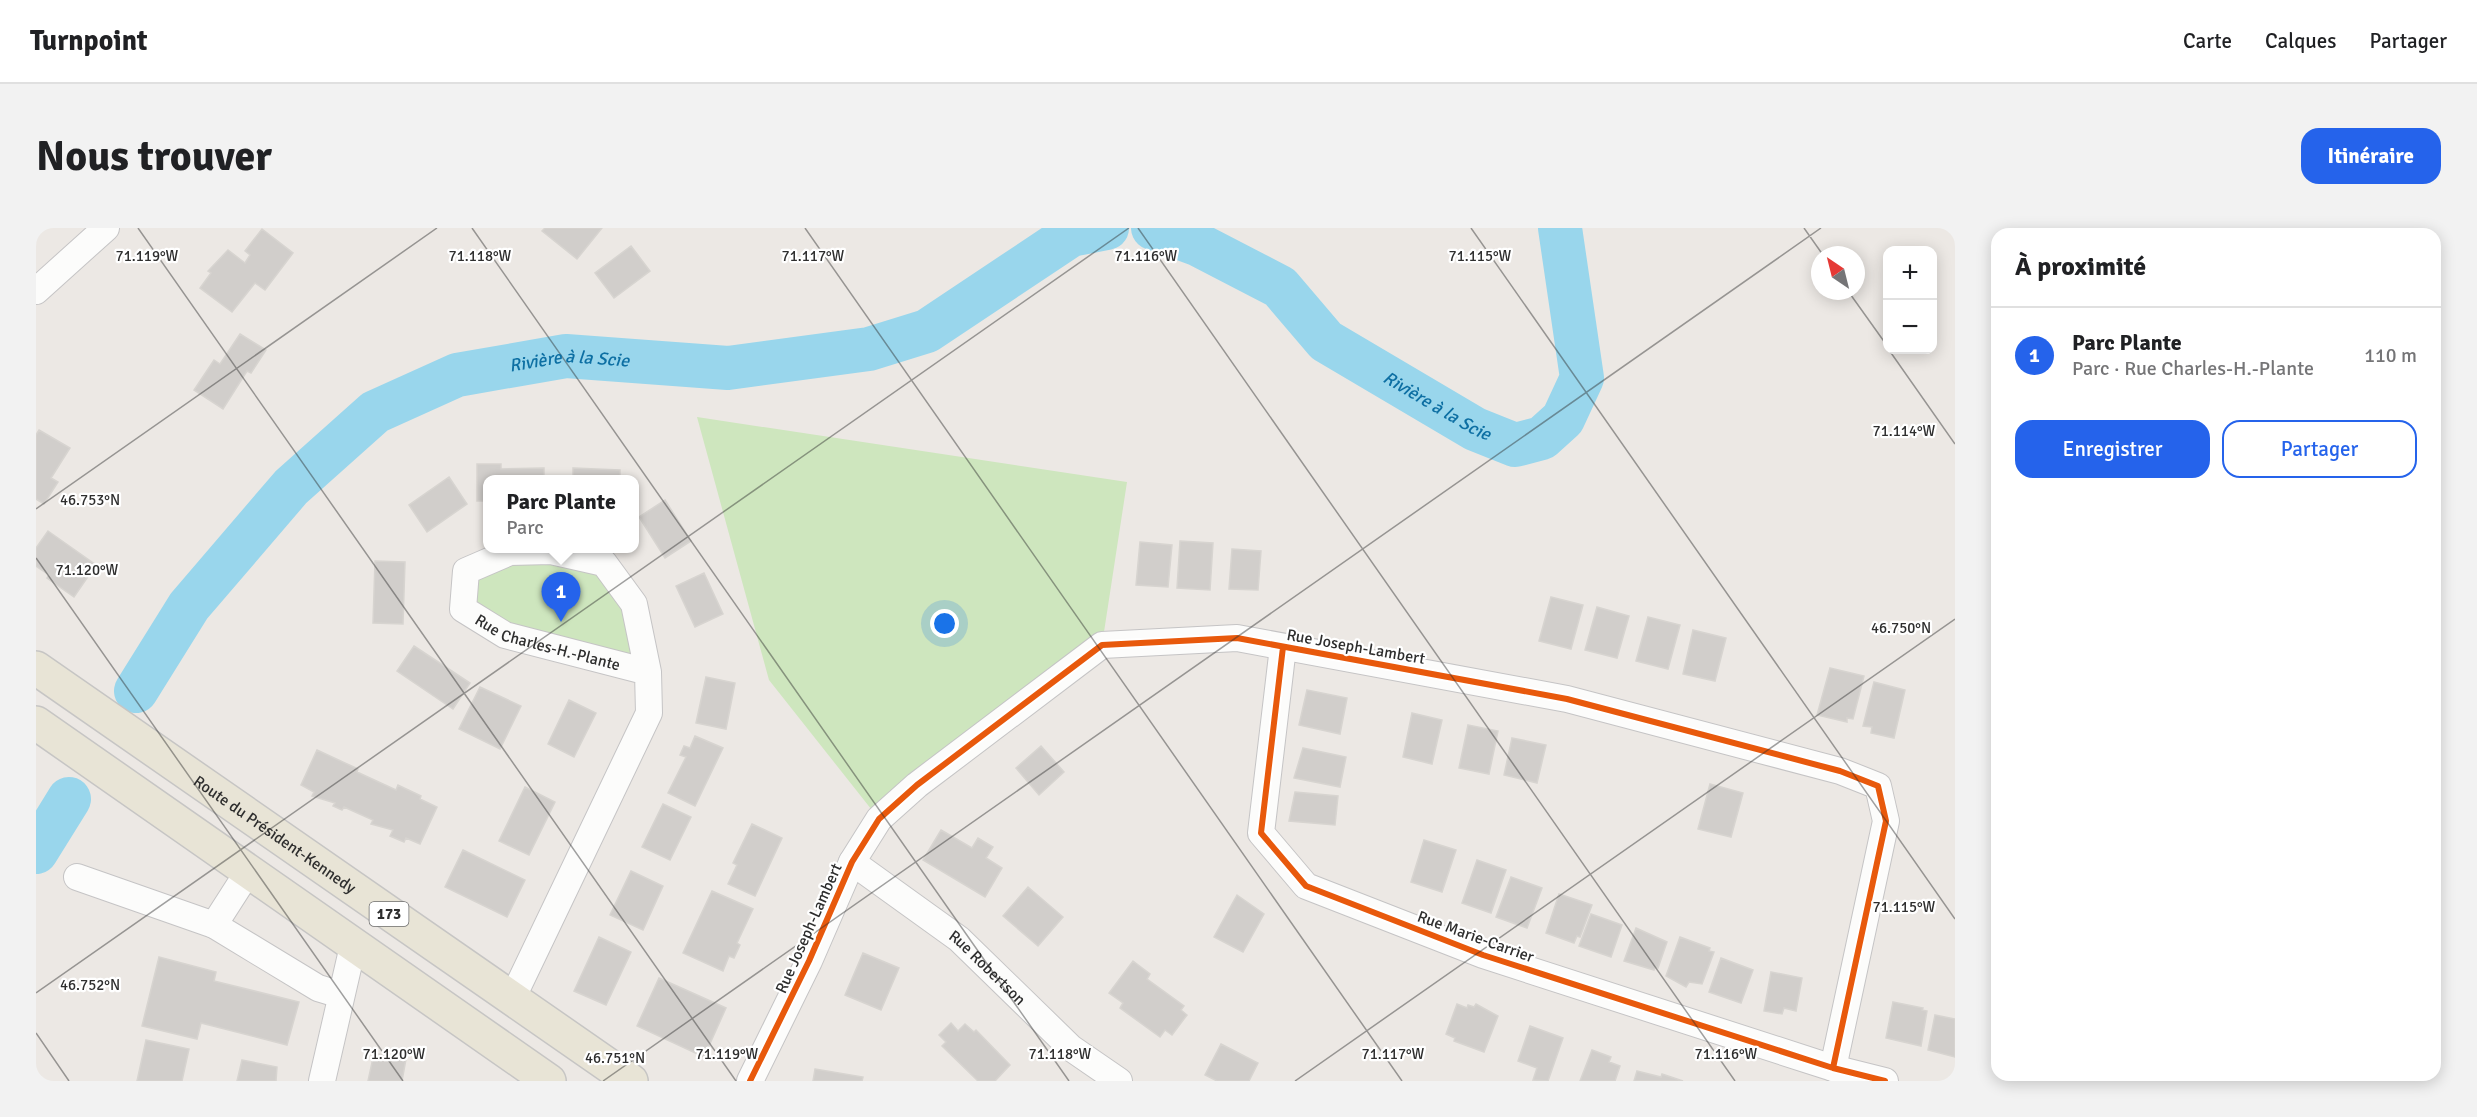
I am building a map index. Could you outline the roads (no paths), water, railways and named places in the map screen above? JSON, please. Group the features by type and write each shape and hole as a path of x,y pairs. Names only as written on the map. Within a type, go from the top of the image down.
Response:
{"main road":[{"name":"Route du Président-Kennedy","path":"36,668 631,1081"},
{"path":"36,723 549,1081"}],"street":[{"path":"36,291 105,228"},
{"name":"Rue Charles-H.-Plante","path":"508,553 466,571 463,609 505,635 648,672"},
{"name":"Rue Charles-H.-Plante","path":"512,999 649,713 648,672 634,604 604,563 560,553"},
{"name":"Rue Joseph-Lambert","path":"750,1081 809,962 852,862 879,819 917,785 1102,645 1237,638 1567,699 1840,771 1878,786 1886,821 1833,1068"},
{"name":"Rue Marie-Carrier","path":"1283,647 1261,833 1306,886 1483,955 1833,1068 1884,1081"},
{"name":"Rue Robertson","path":"852,862 959,939 1071,1048 1119,1081"},
{"path":"214,925 248,872"},
{"path":"77,877 214,925 318,988 341,995"},
{"path":"322,1081 353,946"}],"waterway":[{"name":"Rivière à la Scie","path":"136,691 189,606 291,487 375,412 457,375 566,356 728,368 869,349 927,331 1071,235 1107,228"},
{"name":"Rivière à la Scie","path":"1153,228 1197,244 1280,287 1326,341 1475,429 1515,445 1542,438 1563,419 1582,378 1560,228"},
{"name":"Rivière à la Scie","path":"36,852 69,799"}],"place":[{"name":"Parc Plante","path":"561,622"}]}
